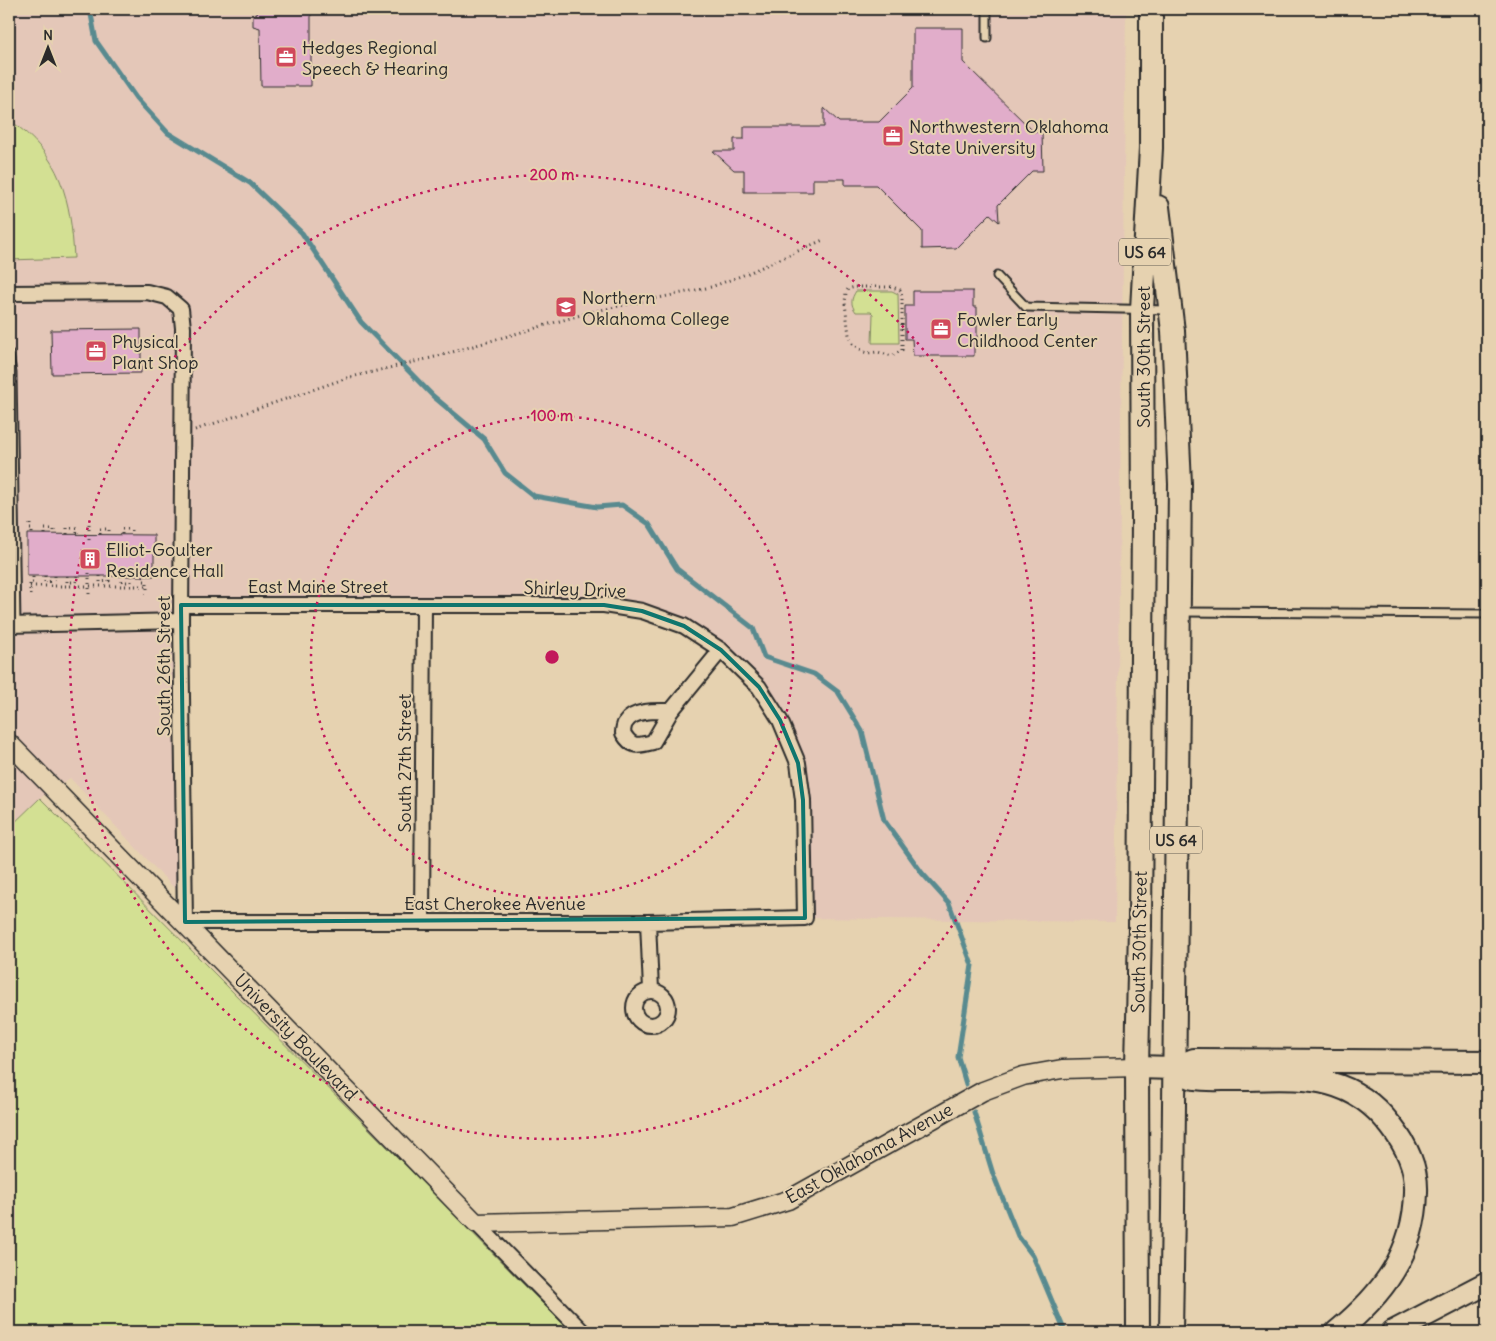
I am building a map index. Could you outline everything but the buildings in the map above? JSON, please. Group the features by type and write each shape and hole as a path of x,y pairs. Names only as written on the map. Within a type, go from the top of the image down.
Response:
{"main road":[{"name":"US 64","path":"1151,9 1151,148"},
{"name":"South 30th Street","path":"1138,1332 1137,1067 1143,520 1142,309 1151,148"},
{"name":"South 30th Street","path":"1151,148 1173,332 1180,484 1174,1208 1170,1332"},
{"path":"1142,612 1178,612"},
{"path":"1137,1067 1174,1068 1194,1060 1487,1062"},
{"path":"1174,1068 1193,1078 1325,1081 1356,1093 1372,1105 1396,1132 1406,1149 1413,1167 1416,1186 1416,1208 1413,1227 1404,1251 1379,1290 1358,1314 1336,1332"},
{"path":"1393,1332 1487,1283"}],"street":[{"name":"South 26th Street","path":"9,293 147,292 167,297 181,309 183,328 181,622 184,922"},
{"name":"East Maine Street","path":"181,605 424,605"},
{"name":"Shirley Drive","path":"424,605 604,605 642,611 684,626 721,650 760,686 780,720 798,763 803,800 805,918"},
{"name":"South 27th Street","path":"422,921 424,605"},
{"path":"12,625 181,622"},
{"path":"671,711 721,650"},
{"name":"University Boulevard","path":"9,743 583,1332"},
{"name":"East Cherokee Avenue","path":"184,922 648,922 805,918"},
{"path":"648,922 651,990"},
{"name":"East Oklahoma Avenue","path":"476,1223 733,1216 788,1200 983,1091 1023,1076 1062,1069 1137,1067"}],"lane":[{"path":"987,9 987,38"},
{"path":"997,276 1026,307 1170,310"},
{"path":"9,354 12,374 12,625"},
{"path":"1178,612 1487,614"}],"path":[{"path":"182,434 310,390 382,369 435,357 591,312 711,286 746,274 823,240"},
{"path":"856,287 897,288 901,293 902,322 902,350 899,353 888,356 878,352 864,352 850,339 845,303 846,292 848,289 856,287"},
{"path":"902,322 909,322"},
{"path":"30,524 32,534"},
{"path":"89,524 89,543"},
{"path":"126,524 126,529"},
{"path":"45,534 45,529 50,526 54,529 54,534"},
{"path":"68,534 68,528 72,526 77,528 77,534"},
{"path":"100,534 100,529 104,526 109,529 109,534"},
{"path":"122,534 122,529 131,529 131,534"},
{"path":"89,568 89,595"},
{"path":"30,595 30,582 33,582 33,576"},
{"path":"45,576 45,582 50,584"},
{"path":"50,584 54,581 54,576"},
{"path":"67,576 67,582 72,584"},
{"path":"72,584 76,582 77,576"},
{"path":"100,576 100,582 105,584"},
{"path":"105,584 109,581 109,576"},
{"path":"122,576 122,582 126,584"},
{"path":"126,584 131,582 131,576"},
{"path":"144,576 144,581 147,581 147,594"},
{"path":"30,586 50,584 89,586 126,584 147,586"}],"highlighted area":[{"path":"181,605 604,605 642,611 684,626 721,650 759,687 780,720 798,763 803,800 805,918 185,922"}],"shaded area":[{"name":"Northern Oklahoma College","path":"9,9 1126,9 1115,922 805,918 803,800 780,720 721,650 642,611 181,605 193,908 70,778 40,798 9,828"}],"green space":[{"path":"9,120 27,133 52,163 66,198 74,258 9,260"},
{"path":"856,291 892,291 898,294 899,343 872,343 873,314 871,312 856,312 852,301"},
{"path":"40,798 571,1332 9,1332 9,828"}],"waterway":[{"path":"90,9 96,41 136,98 168,133 250,183 302,233 361,322 433,396 484,439 505,473 534,496 597,507 622,505 649,524 677,569 753,628 764,657 814,674 838,692 862,731 884,820 922,873 949,903 972,965 958,1057 966,1084"},
{"path":"974,1112 993,1174 1018,1236 1033,1256 1065,1332"}],"place":[{"name":"Hedges Regional Speech & Hearing","path":"286,57"},
{"name":"Northwestern Oklahoma State University","path":"893,136"},
{"name":"Northern Oklahoma College","path":"566,307"},
{"name":"Fowler Early Childhood Center","path":"941,329"},
{"name":"Physical Plant Shop","path":"96,351"},
{"name":"Elliot-Goulter Residence Hall","path":"90,559"}]}
